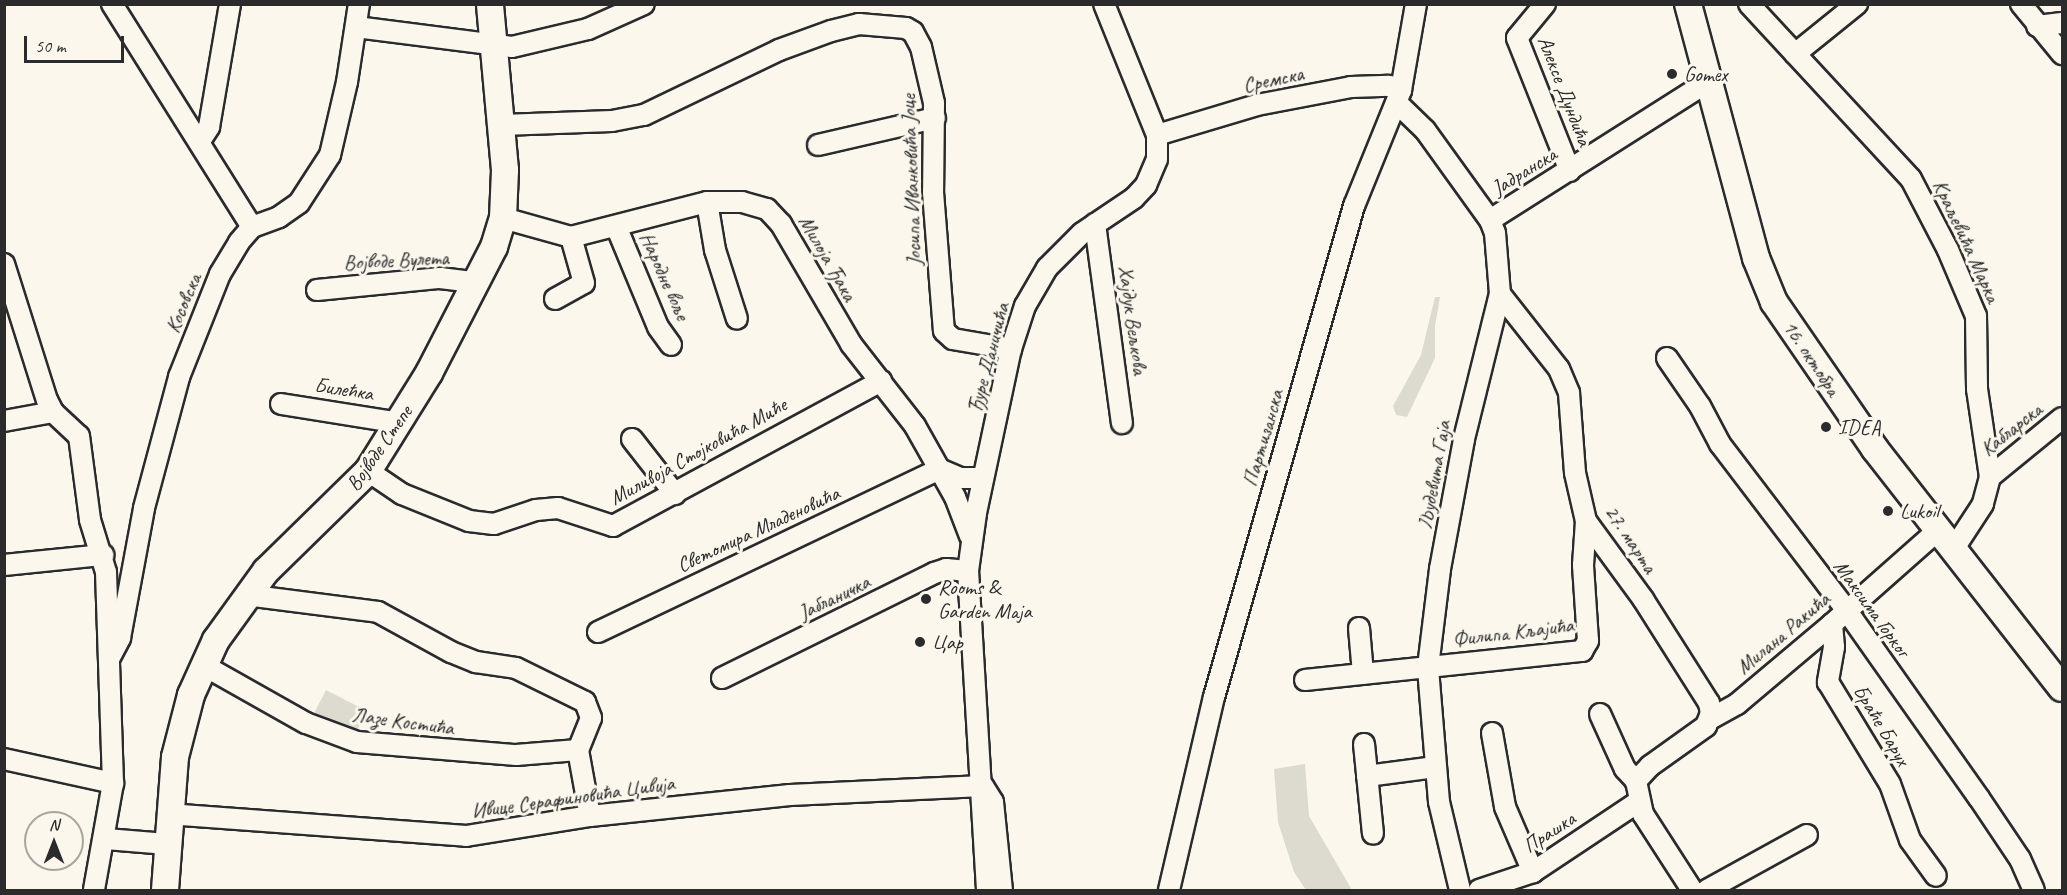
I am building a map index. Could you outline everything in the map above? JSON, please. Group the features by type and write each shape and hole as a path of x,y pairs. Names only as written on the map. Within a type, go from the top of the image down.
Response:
{"main road":[{"name":"Војводе Степе","path":"165,891 168,814 178,740 203,666 246,595 368,471 399,423 478,283 503,218 502,125 492,45 490,4"},
{"name":"16. октобра","path":"1688,4 1756,258 1774,302 1945,541 2062,688"}],"street":[{"path":"112,4 252,227 291,209 321,173 337,130 359,4"},
{"path":"200,141 209,127 230,4"},
{"path":"356,27 512,47 558,38 644,4"},
{"name":"Ђуре Даничића","path":"987,891 979,804 983,786 971,653 968,571 983,478 1011,350 1025,306 1047,268 1095,224 1146,185 1157,159 1156,135 1104,4"},
{"name":"Партизанска","path":"1169,891 1214,697 1354,206 1399,97 1416,4"},
{"name":"Алексе Дундића","path":"1545,4 1517,38 1570,171"},
{"name":"Краљевића Марка","path":"1749,4 1899,163 1922,196 1948,250 1978,322 1977,389 1990,477 1983,504 1945,541"},
{"path":"1795,54 1857,4"},
{"path":"2021,4 2062,54"},
{"path":"2037,26 2062,23"},
{"name":"Јосипа Иванковића Јоце","path":"502,125 612,121 644,115 779,50 859,24 913,32 931,79 935,118 933,192 944,331 952,339 1011,350"},
{"name":"Јадранска","path":"1399,97 1490,220 1709,81"},
{"name":"Сремска","path":"1156,135 1257,105 1330,91 1372,85 1399,97"},
{"path":"818,145 935,118"},
{"path":"706,202 720,266 738,319"},
{"name":"Милоја Ђака","path":"503,218 571,237 706,202 750,203 775,216 837,324 902,405 939,468 972,540"},
{"path":"1490,220 1496,240 1500,294"},
{"name":"Хајдук Вељкова","path":"1095,224 1122,423"},
{"name":"Народне воље","path":"616,226 658,327 671,345"},
{"name":"Косовска","path":"109,659 120,638 147,497 179,377 220,274 252,227"},
{"path":"555,298 584,283 571,237"},
{"path":"4,264 53,412 4,421"},
{"name":"Војводе Вулета","path":"317,290 440,278 478,283"},
{"name":"27. марта","path":"1500,294 1564,378 1569,393 1575,473 1586,521 1700,688 1709,703 1710,719"},
{"name":"Људевита Гаја","path":"1460,891 1444,831 1435,767 1428,667 1440,569 1464,439 1500,294"},
{"name":"Максима Горког","path":"1667,358 1700,406 1719,444 1840,618 2011,845 2034,891"},
{"name":"Миливоја Стојковића Миће","path":"368,471 430,507 482,524 558,508 613,526 675,494 780,432 881,381"},
{"name":"Билећка","path":"281,404 399,423"},
{"name":"Косовска","path":"53,412 79,436 90,520 104,555 113,783 105,839 94,891"},
{"name":"Кабларска","path":"1990,477 2061,421"},
{"path":"632,439 675,494"},
{"path":"939,468 960,478 983,478"},
{"name":"Светомира Младеновића","path":"598,632 939,468"},
{"name":"Филипа Кљајића","path":"1428,667 1582,651 1588,641 1583,565 1586,521"},
{"name":"Милана Ракића","path":"1710,719 1737,704 1840,618 1945,541"},
{"path":"4,565 104,555"},
{"name":"Јабланичка","path":"722,678 934,573 946,569 968,571"},
{"path":"246,595 378,612 476,662 516,668 585,702 591,718 578,750 590,816"},
{"name":"Браће Барух","path":"1840,618 1828,682 1890,784 1910,840 1936,876"},
{"path":"1359,628 1363,674"},
{"name":"Лазе Костића","path":"203,666 306,723 357,742 516,755 578,750"},
{"path":"1305,680 1428,667"},
{"path":"1600,714 1625,769 1636,781 1638,802 1692,891"},
{"path":"1636,781 1650,766 1710,719"},
{"path":"1492,733 1505,807 1533,872"},
{"path":"1364,744 1373,834"},
{"path":"4,759 113,783"},
{"path":"1367,776 1435,767"},
{"name":"Ђуре Даничића","path":"983,786 993,802 1002,891"},
{"name":"Ивице Серафиновића Цивија","path":"168,814 466,836 590,816 790,795 983,786"},
{"name":"Прашка","path":"1479,891 1533,872 1638,802"},
{"path":"1707,891 1808,834"},
{"path":"105,839 167,844"}],"shaded area":[{"path":"1435,297 1440,297 1435,326 1435,358 1407,417 1396,415 1393,406 1421,355"},
{"path":"326,690 367,711 354,736 313,715"},
{"path":"1305,764 1309,816 1352,890 1306,890 1294,872 1278,822 1274,769"}],"place":[{"name":"Gomex","path":"1672,74"},
{"name":"IDEA","path":"1826,427"},
{"name":"Lukoil","path":"1888,511"},
{"name":"Rooms & Garden Maja","path":"926,599"},
{"name":"Цар","path":"920,642"}]}
